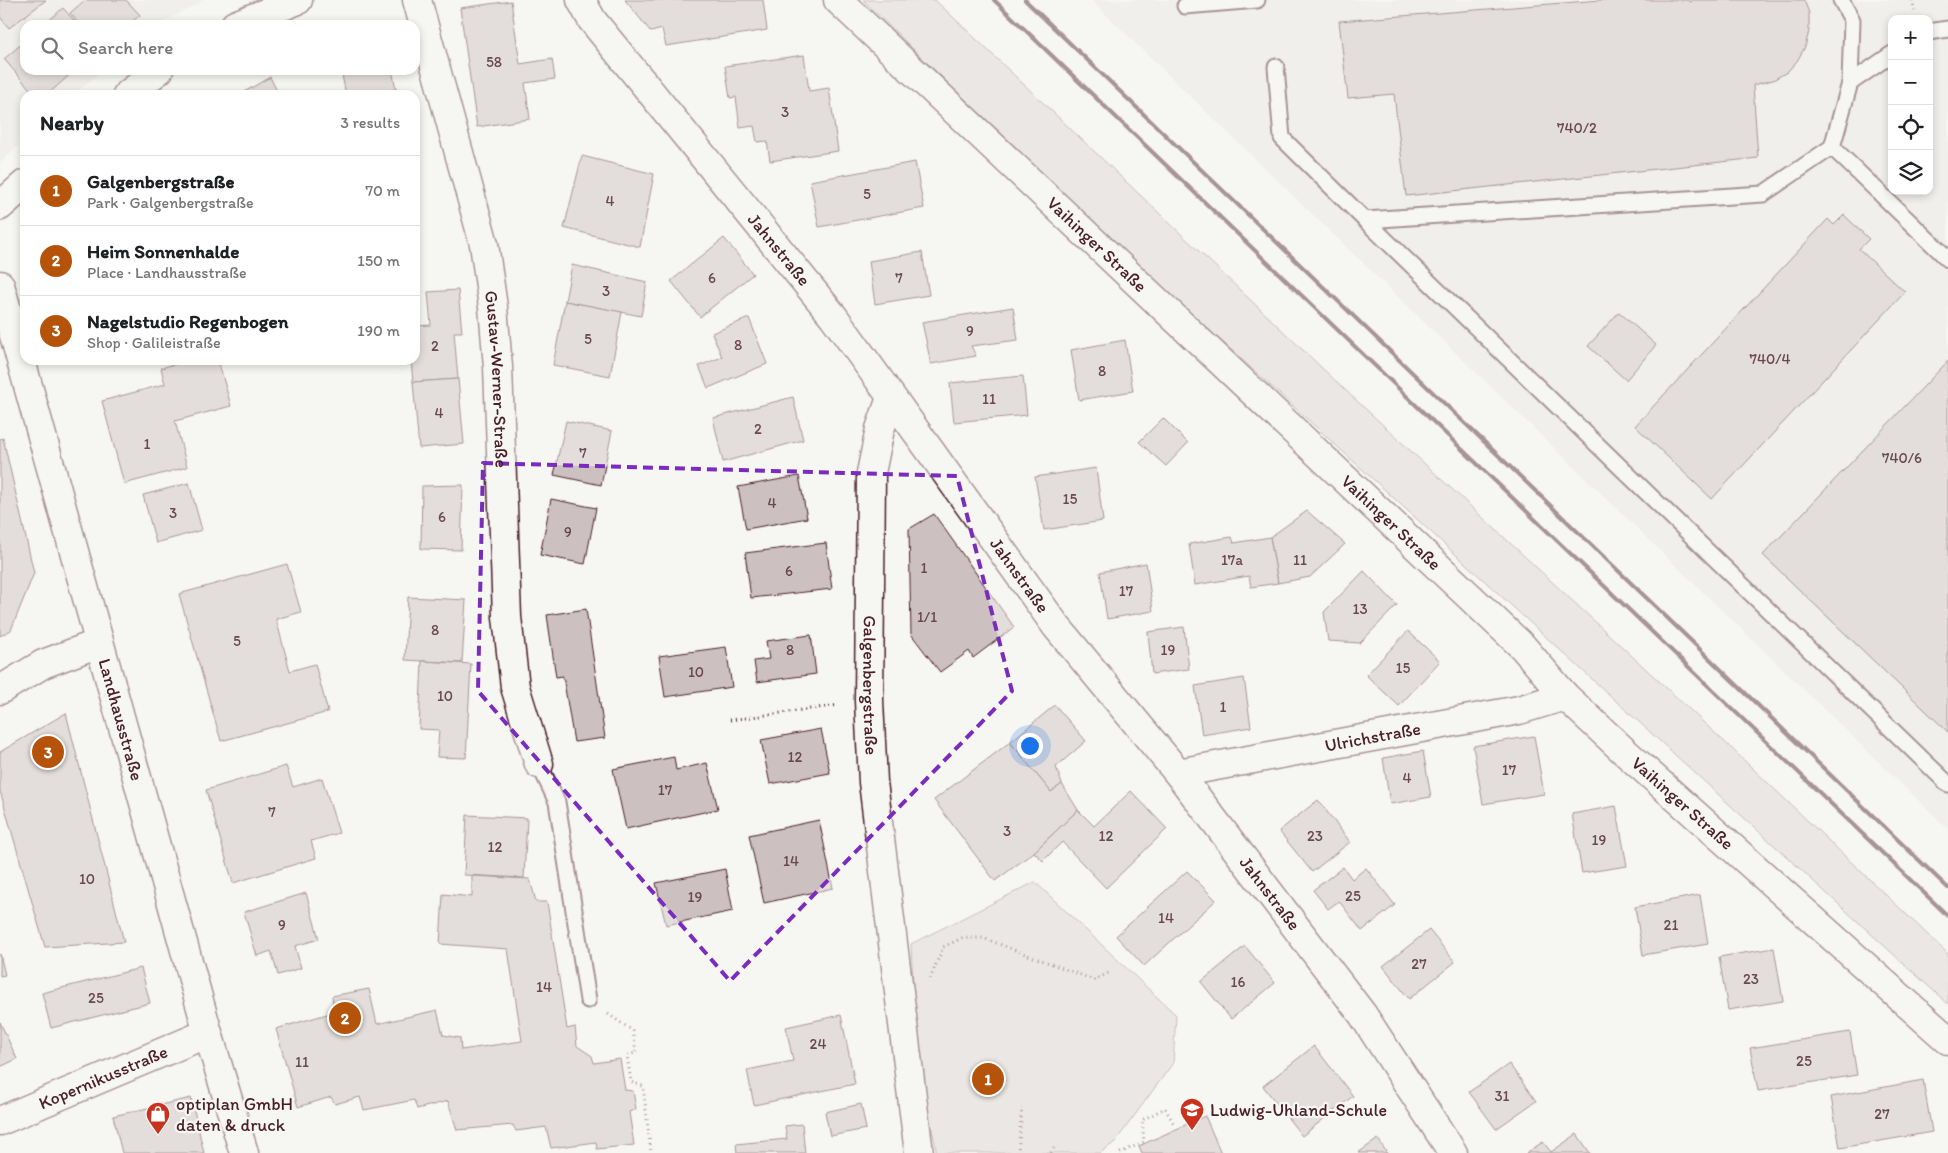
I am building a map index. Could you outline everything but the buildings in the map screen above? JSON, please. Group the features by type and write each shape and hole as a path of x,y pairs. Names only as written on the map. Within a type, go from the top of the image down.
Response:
{"street":[{"path":"248,20 298,0"},
{"name":"Gustav-Werner-Straße","path":"417,0 484,244 493,307 498,367 507,618 515,687 540,764"},
{"name":"Jahnstraße","path":"581,0 592,20 834,317 1056,626 1178,773 1363,1014 1453,1153"},
{"name":"Vaihinger Straße","path":"838,0 1523,646 1565,696 1624,752 1948,1040"},
{"path":"133,90 153,75"},
{"path":"0,206 20,188"},
{"name":"Landhausstraße","path":"0,285 20,358"},
{"name":"Landhausstraße","path":"22,365 208,1033 244,1153"},
{"name":"Galgenbergstraße","path":"891,398 880,429 871,472 869,701 873,782 919,1153"},
{"path":"0,690 43,664 99,644"},
{"name":"Ulrichstraße","path":"1178,773 1519,710 1565,696"},
{"name":"Kopernikusstraße","path":"0,1121 208,1033"}],"lane":[{"path":"1185,6 1258,0"},
{"path":"1365,220 1763,194 1832,147 1850,82 1852,20 1841,0"},
{"path":"1933,31 1948,29"},
{"path":"1850,82 1888,57"},
{"path":"1276,67 1282,138 1948,784"},
{"path":"1832,147 1948,259"},
{"path":"540,764 557,802 588,1000"}],"path":[{"path":"730,720 869,701"},
{"path":"900,1004 924,996 944,947 962,938 983,938 1094,980 1111,972"},
{"path":"633,1031 636,1053 627,1055 628,1064 631,1082 643,1086 651,1153"},
{"path":"1018,1153 1022,1108"},
{"path":"1120,1153 1144,1142 1142,1120 1165,1108 1174,1126"},
{"path":"1051,1153 1054,1148"}],"highlighted area":[{"path":"483,463 957,476 1012,691 730,981 478,691"}],"shaded area":[{"path":"0,0 205,0 167,20 20,20 20,75 97,75 79,90 20,90 20,144 0,163"},
{"path":"863,0 935,0 1344,389 1730,747 1948,954 1948,1004 1076,208"},
{"path":"1091,0 1948,0 1948,829"},
{"path":"1035,882 1176,1015 1173,1063 1115,1142 1100,1153 937,1153 917,1056 911,944"}],"railway":[{"path":"994,0 1948,916"},
{"path":"1025,0 1948,888"}],"place":[{"name":"Nagelstudio Regenbogen","path":"48,752"},
{"name":"Heim Sonnenhalde","path":"345,1018"},
{"name":"Galgenbergstraße","path":"988,1079"},
{"name":"Ludwig-Uhland-Schule","path":"1192,1131"},
{"name":"optiplan GmbH daten & druck","path":"158,1135"}]}
